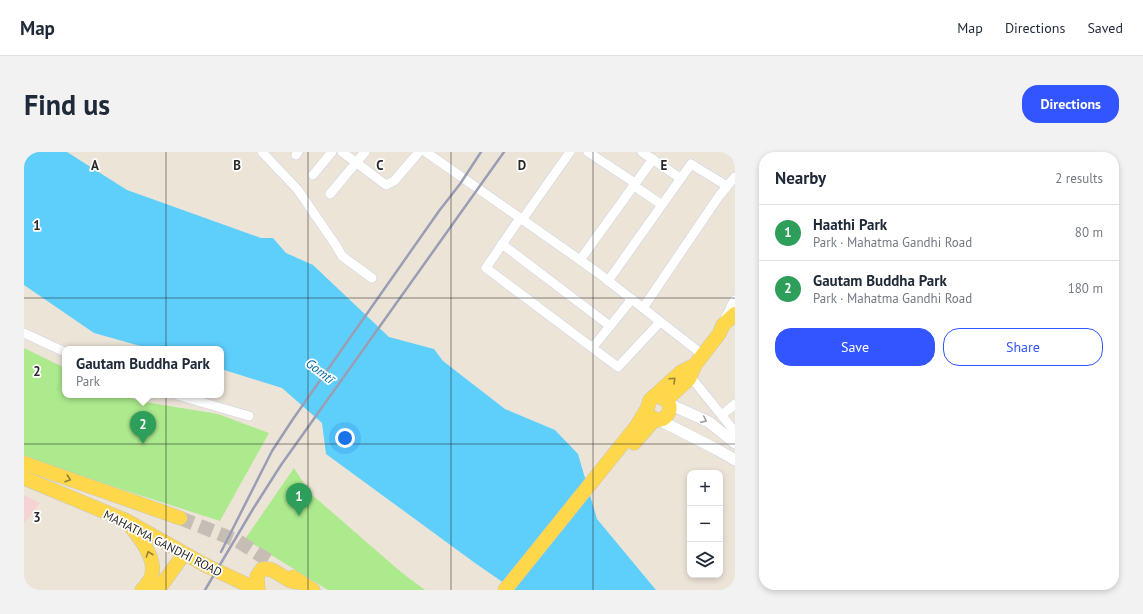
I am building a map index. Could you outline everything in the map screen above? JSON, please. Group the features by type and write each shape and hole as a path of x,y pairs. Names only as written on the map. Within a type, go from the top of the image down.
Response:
{"main road":[{"path":"505,590 658,408 681,372 696,365 723,325 735,314"},
{"path":"517,590 639,430"},
{"name":"MAHATMA GANDHI ROAD","path":"24,463 180,518"},
{"name":"MAHATMA GANDHI ROAD","path":"24,478 127,521 184,554 258,590"},
{"path":"127,521 143,542 148,552 153,570 150,579 142,590"},
{"path":"162,585 184,554"},
{"path":"271,562 313,590"},
{"path":"162,585 182,570 193,566 205,565"},
{"path":"258,590 257,576 262,569 265,568 270,569 294,582 301,582"}],"street":[{"path":"262,152 298,190 342,256 372,278"},
{"path":"313,175 332,152"},
{"path":"342,152 386,185 394,181 419,152"},
{"path":"330,194 365,152"},
{"path":"426,152 580,260 660,322 696,365 722,415 735,432"},
{"path":"570,152 486,268 618,367 660,322"},
{"path":"588,152 662,205"},
{"path":"642,152 680,178"},
{"path":"580,260 653,159"},
{"path":"608,281 691,164 727,186"},
{"path":"643,308 719,196 735,177"},
{"path":"502,244 610,326"},
{"path":"593,347 632,299"},
{"path":"723,325 735,301"},
{"path":"24,332 62,351"},
{"path":"187,398 249,416"},
{"path":"722,415 735,404"},
{"path":"658,408 708,422 735,443"},
{"path":"658,408 718,450 735,460"}],"shaded area":[{"path":"24,495 40,503 24,524"}],"green space":[{"path":"24,348 62,367 62,398 132,398 139,401 218,414 269,433 220,521 37,462 24,456"},
{"path":"294,468 310,493 401,572 425,590 328,590 245,539"}],"water":[{"name":"Gomtī","path":"24,152 67,152 127,190 261,238 273,238 286,253 313,265 389,337 434,349 443,361 505,409 555,430 578,454 597,519 656,590 514,590 326,454 322,423 282,388 224,370 224,346 140,346 94,333 24,285"}],"tunnel":[{"path":"180,518 238,541 271,562"}],"railway":[{"path":"221,552 272,451 481,152"},
{"path":"205,590 281,465 504,152"}],"place":[{"name":"Gautam Buddha Park","path":"143,444"},
{"name":"Haathi Park","path":"299,516"}]}
